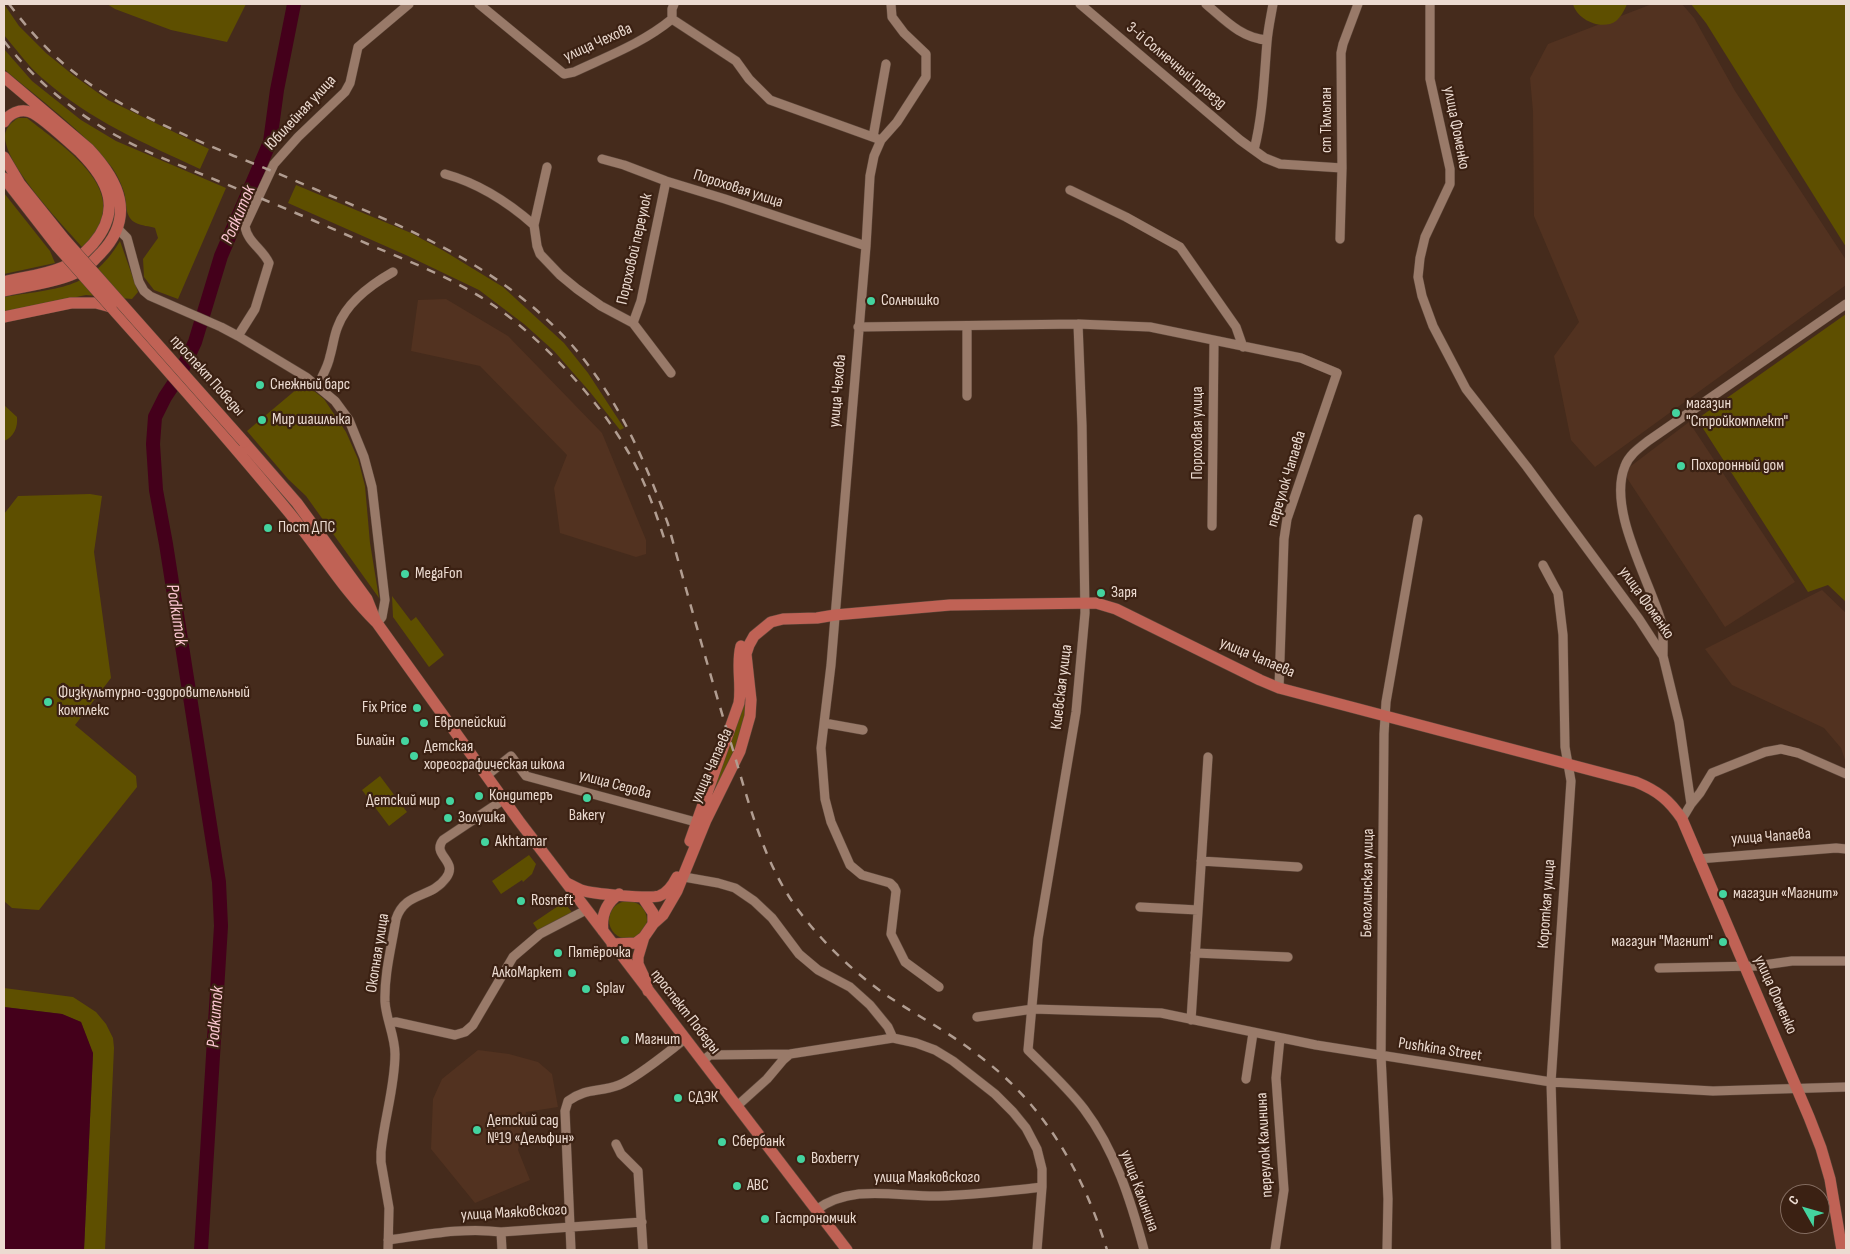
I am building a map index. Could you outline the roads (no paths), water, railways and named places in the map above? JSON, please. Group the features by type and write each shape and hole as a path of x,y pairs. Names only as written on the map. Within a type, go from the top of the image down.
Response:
{"main road":[{"path":"4,77 89,149 105,168 120,198 121,208 117,228 107,246 82,269 57,279 4,291"},
{"path":"4,122 12,114 20,111 30,112 73,146 102,179 109,200 110,210 108,221 103,231 88,250 76,260 52,271 4,282"},
{"name":"проспект Победы","path":"4,157 20,184 61,243 111,307 297,503 367,599 376,623 503,800 846,1250"},
{"name":"проспект Победы","path":"4,178 240,445"},
{"path":"4,317 71,303 96,303 111,307"},
{"name":"улица Чапаева","path":"648,992 645,979 638,964 644,936 663,915 684,877 706,820 740,751 750,716 751,700 746,654 749,645 763,627 784,619 817,618 950,605 1096,603 1116,609 1279,688 1636,782 1651,788 1666,798 1682,819"},
{"name":"улица Чапаева","path":"566,883 581,890 643,898 659,896 666,892 678,875 739,703 741,688 740,648 744,638 759,621 769,615 817,612 835,615"},
{"name":"улица Фоменко","path":"1682,819 1744,967 1798,1088 1821,1148 1830,1179 1842,1250"},
{"path":"603,932 602,917 607,906 619,894"},
{"path":"643,898 653,913 653,924"},
{"path":"612,944 636,943 644,936"}],"street":[{"name":"Юбилейная улица","path":"238,336 255,309 269,263 266,255 246,233 245,226 274,164 345,92 350,83 358,47 410,4"},
{"name":"улица Чехова","path":"479,4 564,74 574,72 638,43 672,19"},
{"path":"674,4 672,19 736,61 748,79 770,100 877,139"},
{"name":"улица Чехова","path":"877,139 896,122 926,78 926,54 904,33 892,16 891,4"},
{"name":"3-й Солнечный проезд","path":"1080,4 1265,158 1280,164 1342,168"},
{"path":"1206,4 1241,32 1253,39 1267,40"},
{"path":"1254,150 1258,136 1267,40 1273,4"},
{"name":"ст Тюльпан","path":"1340,239 1342,168 1341,53 1358,4"},
{"name":"улица Фоменко","path":"1430,4 1430,79 1450,169 1450,184 1425,237 1418,277 1422,296 1433,326 1466,388 1627,603 1663,656 1679,722 1691,804"},
{"name":"улица Чехова","path":"886,64 877,139 870,176 866,246 835,615 821,748 825,798 831,822 850,865 862,875 890,883 894,886 896,891 891,934 906,962 939,986"},
{"name":"Пороховая улица","path":"602,159 866,246"},
{"name":"Пороховой переулок","path":"547,168 534,225 540,254 560,275 601,306 633,323 671,373"},
{"path":"445,174 461,178 500,199 534,225"},
{"name":"Пороховой переулок","path":"633,323 641,301 666,181"},
{"path":"1070,190 1126,217 1180,247 1236,327 1243,346"},
{"path":"117,228 127,238 139,282 144,291 150,296 221,327 285,363 318,385 335,401 349,420 364,457 372,487 385,600 382,617 376,623"},
{"path":"318,385 330,359 338,325 345,313 365,292 393,272"},
{"path":"1663,656 1662,623 1632,546 1624,517 1621,476 1625,464 1634,452 1648,441 1846,304"},
{"path":"858,327 1078,324 1150,327 1243,346"},
{"name":"Киевская улица","path":"1028,1050 1038,939 1076,712 1085,603 1078,324"},
{"path":"966,326 967,396"},
{"name":"Пороховая улица","path":"1212,526 1214,341"},
{"name":"переулок Чапаева","path":"1243,346 1301,358 1337,373 1286,526 1279,688"},
{"name":"Белоглинская улица","path":"1387,1250 1388,1199 1381,1056 1385,716 1418,519"},
{"name":"Короткая улица","path":"1543,565 1558,593 1562,626 1565,747 1571,786 1551,1082 1556,1250"},
{"path":"824,723 864,730"},
{"path":"1682,819 1712,773 1765,752 1781,749 1798,753 1846,774"},
{"name":"улица Седова","path":"486,776 511,756 526,776 692,822"},
{"path":"1191,1020 1208,757"},
{"name":"Окопная улица","path":"390,1023 386,1010 385,990 396,919 400,909 408,900 429,892 447,877 450,870 448,862 440,850 440,844 503,800"},
{"name":"улица Чапаева","path":"1698,859 1836,848 1846,849"},
{"path":"1201,861 1298,867"},
{"path":"684,877 735,888 754,902 772,918 799,954 818,970 850,987 870,1005 888,1027 893,1038"},
{"path":"1140,907 1198,910"},
{"path":"388,1250 389,1208 380,1162 394,1066 395,1052 390,1023 396,1022 455,1035 465,1032 473,1025 513,957 540,934 586,910"},
{"path":"1195,953 1288,957"},
{"path":"1659,968 1744,967 1792,961 1846,961"},
{"name":"Pushkina Street","path":"977,1017 1032,1010 1161,1013 1253,1033 1381,1056 1551,1082 1713,1091 1846,1087"},
{"path":"1246,1080 1253,1033"},
{"path":"702,1061 710,1055 790,1054 893,1038 916,1043 935,1050 960,1066 995,1094 1013,1112 1030,1135 1042,1169 1037,1250"},
{"name":"переулок Калинина","path":"1275,1250 1284,1190 1276,1078 1280,1038"},
{"path":"571,1250 565,1110 568,1101 586,1091 605,1090 627,1081 685,1039"},
{"name":"улица Калинина","path":"1028,1050 1084,1110 1112,1155 1135,1216 1144,1250"},
{"path":"737,1106 767,1079 790,1054"},
{"path":"616,1144 621,1154 638,1171 643,1250"},
{"name":"улица Маяковского","path":"816,1210 824,1204 857,1193 937,1196 967,1195 1042,1187"},
{"name":"улица Маяковского","path":"388,1240 483,1229 501,1232 642,1222"},
{"path":"501,1232 502,1250"}],"waterway":[{"name":"Podkumok","path":"201,1250 221,926 219,882 156,490 153,444 155,417 179,376 195,342 221,256 270,142 277,90 294,4"}],"railway":[{"path":"9,4 57,58 75,73 111,97 131,109 215,148 375,215 436,244 494,277 547,319 571,344 616,407 650,476 668,524 753,815 768,857 789,897 821,938 865,979 889,997 978,1055 1002,1074 1023,1095 1058,1142 1073,1167 1086,1194 1107,1250"},
{"path":"4,41 42,82 72,107 103,128 143,150 407,260 466,288 493,305 530,334 549,352 601,410 615,430 644,483 665,541"}],"place":[{"name":"Солнышко","path":"871,301"},
{"name":"Снежный барс","path":"260,385"},
{"name":"магазин \"Стройкомплект\"","path":"1676,413"},
{"name":"Мир шашлыка","path":"262,420"},
{"name":"Похоронный дом","path":"1681,466"},
{"name":"Пост ДПС","path":"268,528"},
{"name":"MegaFon","path":"405,574"},
{"name":"Заря","path":"1101,593"},
{"name":"Физкультурно-оздоровительный комплекс","path":"48,702"},
{"name":"Fix Price","path":"417,708"},
{"name":"Европейский","path":"424,723"},
{"name":"Билайн","path":"405,741"},
{"name":"Детская хореографическая школа","path":"414,756"},
{"name":"Кондитеръ","path":"479,796"},
{"name":"Bakery","path":"587,798"},
{"name":"Детский мир","path":"450,801"},
{"name":"Золушка","path":"448,818"},
{"name":"Akhtamar","path":"485,842"},
{"name":"магазин «Магнит»","path":"1723,894"},
{"name":"Rosneft","path":"521,901"},
{"name":"магазин \"Магнит\"","path":"1723,942"},
{"name":"Пятёрочка","path":"558,953"},
{"name":"АлкоМаркет","path":"572,973"},
{"name":"Splav","path":"586,989"},
{"name":"Магнит","path":"625,1040"},
{"name":"СДЭК","path":"678,1098"},
{"name":"Детский сад №19 «Дельфин»","path":"477,1130"},
{"name":"Сбербанк","path":"722,1142"},
{"name":"Boxberry","path":"801,1159"},
{"name":"ABC","path":"737,1186"},
{"name":"Гастрономчик","path":"765,1219"}]}
